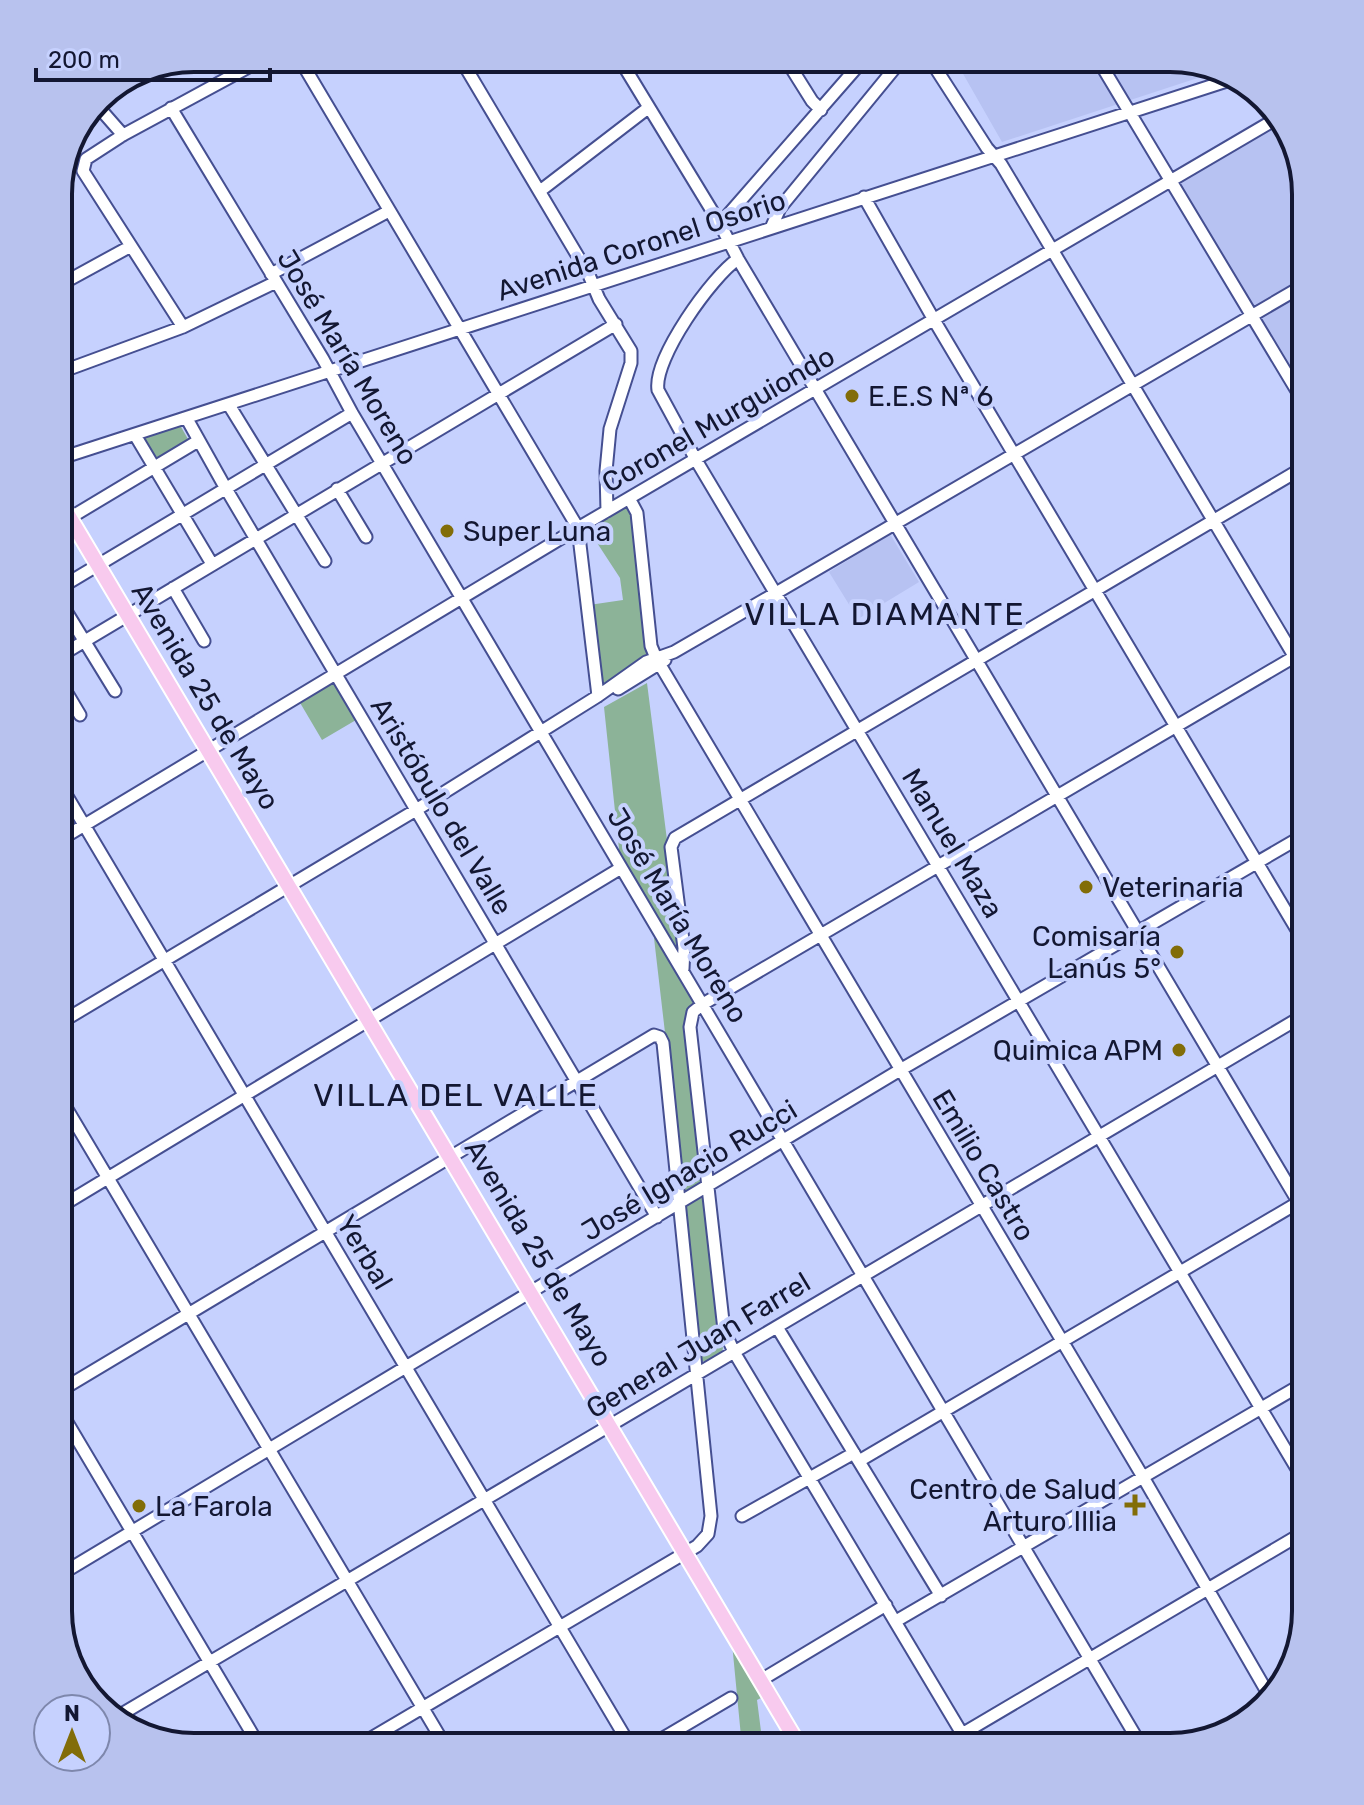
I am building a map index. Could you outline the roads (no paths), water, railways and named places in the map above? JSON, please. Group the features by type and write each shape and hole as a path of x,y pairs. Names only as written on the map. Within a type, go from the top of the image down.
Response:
{"main road":[{"name":"Avenida 25 de Mayo","path":"72,532 98,565 792,1733"}],"street":[{"path":"183,327 83,171 86,159 123,135 239,72"},
{"path":"307,72 578,528 598,696"},
{"path":"468,72 631,351 631,363 610,429 606,471 607,511"},
{"path":"627,72 720,224 1056,796 1292,1184"},
{"path":"794,72 821,110"},
{"path":"720,224 853,72"},
{"path":"772,226 780,208 892,72"},
{"path":"938,72 1001,164 1292,654"},
{"path":"1106,72 1292,383"},
{"name":"Avenida Coronel Osorio","path":"72,455 1220,83"},
{"name":"José María Moreno","path":"171,108 330,370 352,413 1134,1733"},
{"path":"540,191 648,108"},
{"path":"104,113 123,135"},
{"name":"Coronel Murguiondo","path":"72,832 578,528 1269,123"},
{"path":"864,197 1292,922"},
{"path":"72,368 183,327 389,211"},
{"path":"72,278 131,246"},
{"name":"Manuel Maza","path":"738,259 714,282 681,328 658,379 658,390 696,460 1292,1461"},
{"path":"72,1016 416,810 598,696 612,692 658,661 1292,293"},
{"path":"72,648 616,324"},
{"path":"229,405 325,561"},
{"path":"72,581 352,413"},
{"name":"Aristóbulo del Valle","path":"187,419 657,1217"},
{"path":"135,435 212,564"},
{"path":"72,517 198,441"},
{"path":"683,969 684,948 671,847 675,838 1292,474"},
{"path":"337,489 366,537"},
{"name":"Emilio Castro","path":"629,498 637,513 651,646 658,661 1143,1477 1265,1688"},
{"path":"173,588 204,641"},
{"path":"72,621 115,691"},
{"path":"961,1733 734,1352 721,1322 690,1027 693,1012 1292,658"},
{"path":"72,702 80,715"},
{"name":"Yerbal","path":"72,805 623,1733"},
{"name":"José Ignacio Rucci","path":"72,1568 900,1070 1292,842"},
{"path":"72,1199 621,868"},
{"name":"General Juan Farrel","path":"126,1712 1292,1022"},
{"path":"72,1384 654,1035 660,1037 711,1516 708,1534 697,1546 379,1733"},
{"path":"72,1118 437,1733"},
{"path":"742,1516 810,1478 943,1412 1292,1206"},
{"path":"777,1327 941,1596"},
{"path":"896,1621 1292,1390"},
{"path":"72,1430 252,1733"},
{"path":"964,1733 1292,1539"},
{"path":"761,1680 886,1605"},
{"path":"672,1733 731,1698"}],"place":[{"name":"E.E.S Nª 6","path":"852,396"},
{"name":"Super Luna","path":"447,531"},
{"name":"Veterinaria","path":"1086,887"},
{"name":"Comisaría Lanús 5°","path":"1177,952"},
{"name":"Quimica APM","path":"1179,1050"},
{"name":"Centro de Salud Arturo Illia","path":"1135,1505"},
{"name":"La Farola","path":"139,1506"}],"district":[{"name":"VILLA DIAMANTE","path":"885,614"},
{"name":"VILLA DEL VALLE","path":"456,1095"}]}
